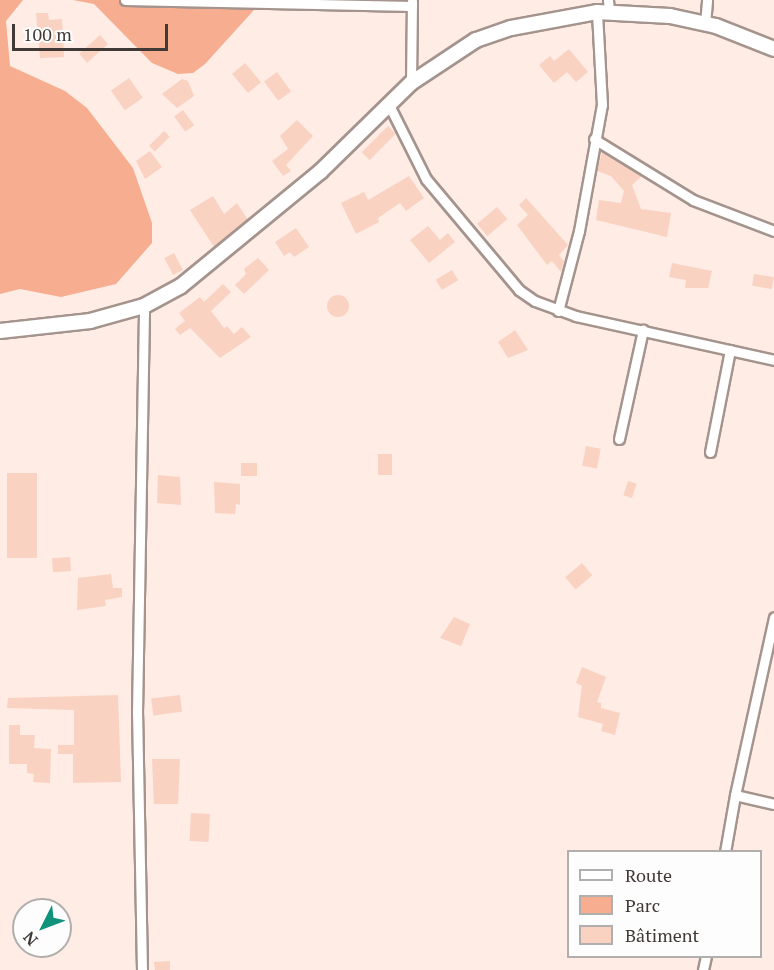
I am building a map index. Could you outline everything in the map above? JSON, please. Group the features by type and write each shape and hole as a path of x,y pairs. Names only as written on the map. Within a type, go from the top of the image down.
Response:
{"main road":[{"path":"0,331 90,321 144,306 181,286 221,256 320,172 411,83 476,40 511,28 605,8 670,16 705,24 774,49"}],"street":[{"path":"125,0 412,3 411,83"},
{"path":"705,24 707,0"},
{"path":"558,311 579,231 603,87 605,8"},
{"path":"389,105 420,169 472,236 519,290 558,311 774,360"},
{"path":"594,139 693,200 774,231"},
{"path":"142,970 137,713 144,306"},
{"path":"619,439 643,330"},
{"path":"710,452 730,350"},
{"path":"725,850 774,617"},
{"path":"735,795 774,804"}],"green space":[{"path":"0,0 23,0 6,21 10,66 65,91 87,108 133,168 152,223 152,243 116,284 61,297 20,289 0,294"},
{"path":"73,0 263,0 205,64 193,73 178,74 152,63 94,4"}],"building":[{"path":"36,13 48,13 49,20 62,19 64,57 40,58"},
{"path":"100,35 108,44 87,63 79,54"},
{"path":"569,49 588,72 576,82 567,72 554,83 539,65 550,56 554,61"},
{"path":"245,63 261,82 248,93 232,74"},
{"path":"277,72 291,91 278,101 264,81"},
{"path":"129,78 143,98 125,110 111,91"},
{"path":"182,79 188,81 194,96 177,108 162,94"},
{"path":"183,110 194,125 185,132 174,116"},
{"path":"297,120 313,136 286,165 291,171 283,176 272,161 288,149 280,136"},
{"path":"388,126 396,134 370,160 362,152"},
{"path":"164,131 170,137 155,152 149,146"},
{"path":"150,151 162,167 145,179 136,161"},
{"path":"602,152 642,176 632,185 641,209 671,213 667,237 596,220 599,200 621,203 624,191 611,176 597,171"},
{"path":"409,176 424,198 406,211 400,203 378,218 379,222 356,234 341,203 364,192 368,200"},
{"path":"213,196 224,214 237,203 248,220 214,247 190,210"},
{"path":"526,198 568,245 559,255 564,261 561,272 552,261 547,265 517,225 528,215 519,205"},
{"path":"497,207 507,219 487,236 477,224"},
{"path":"428,226 440,240 448,233 455,242 429,263 410,240"},
{"path":"296,228 309,247 294,257 290,252 284,256 275,242"},
{"path":"174,253 183,270 173,275 164,258"},
{"path":"258,258 269,270 244,294 235,285 246,274 244,269"},
{"path":"672,263 712,271 708,288 685,288 686,280 669,277"},
{"path":"452,270 458,280 442,290 436,280"},
{"path":"754,274 774,277 772,289 752,286"},
{"path":"223,284 231,292 211,311 224,328 227,326 234,334 242,327 251,337 220,358 190,328 180,335 175,329 185,321 179,313 200,297 204,302"},
{"path":"338,295 346,298 349,306 346,314 338,317 330,314 327,306 330,298"},
{"path":"515,330 528,350 508,358 498,342"},
{"path":"586,446 601,449 597,468 582,466"},
{"path":"378,454 392,454 392,475 378,475"},
{"path":"241,463 257,463 257,476 241,476"},
{"path":"7,473 37,473 37,558 7,558"},
{"path":"158,475 180,477 181,505 157,503"},
{"path":"628,481 637,484 632,498 623,495"},
{"path":"214,482 240,484 240,505 236,504 235,514 215,513"},
{"path":"70,557 71,571 53,572 52,558"},
{"path":"582,563 592,575 575,589 565,577"},
{"path":"111,574 113,588 122,588 122,597 105,600 106,606 77,610 78,578"},
{"path":"454,617 470,624 461,646 440,638"},
{"path":"582,667 606,677 597,702 601,703 601,708 620,713 615,735 601,731 603,724 578,717 582,686 576,683"},
{"path":"118,695 121,782 73,783 73,754 58,754 58,745 74,745 74,710 7,708 8,698"},
{"path":"180,695 182,712 153,715 151,699"},
{"path":"9,725 20,725 20,735 35,735 34,748 51,749 50,783 33,782 34,774 27,773 27,764 9,764"},
{"path":"152,759 180,759 178,804 154,804"},
{"path":"191,813 210,814 209,842 190,841"},
{"path":"170,961 170,970 155,970 154,962"}]}
